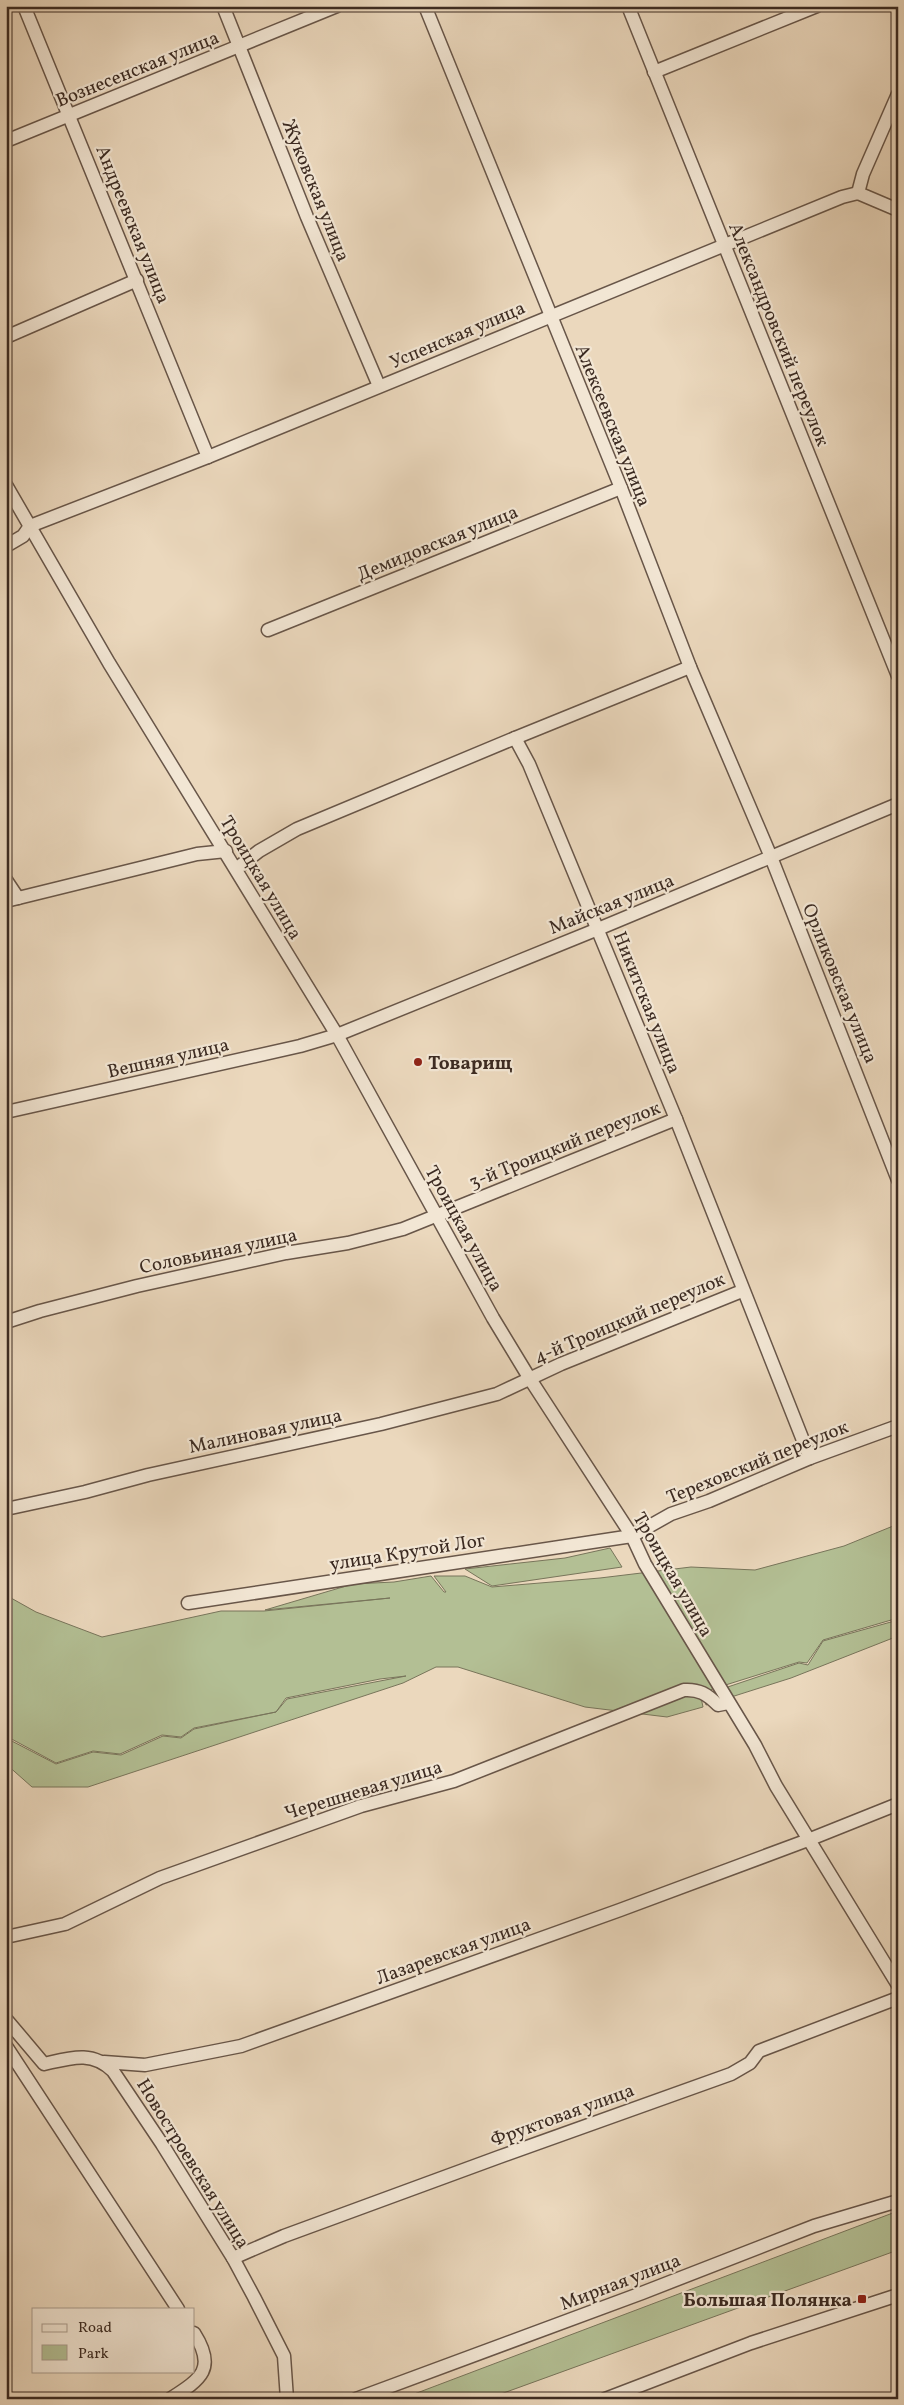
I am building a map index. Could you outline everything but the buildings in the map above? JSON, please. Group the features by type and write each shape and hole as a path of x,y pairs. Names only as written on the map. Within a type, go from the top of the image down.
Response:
{"street":[{"name":"Андреевская улица","path":"24,6 208,457"},
{"name":"Жуковская улица","path":"223,6 322,254 379,386"},
{"name":"Вознесенская улица","path":"6,141 337,6"},
{"name":"Алексеевская улица","path":"425,6 549,315 621,488 690,667 771,857"},
{"name":"Александровский переулок","path":"628,6 723,246 898,676"},
{"path":"654,72 817,6"},
{"path":"898,94 863,174 858,193 898,210"},
{"name":"Успенская улица","path":"30,526 208,457 549,315 842,197 858,193"},
{"path":"6,337 137,280"},
{"name":"Троицкая улица","path":"6,485 110,663 337,1034 349,1059 439,1216 493,1318 530,1379 632,1536 649,1571 808,1840 898,1985"},
{"name":"Демидовская улица","path":"268,630 621,488"},
{"path":"6,546 23,536 30,526"},
{"path":"236,869 259,851 297,829 690,667"},
{"name":"Никитская улица","path":"515,738 529,764 676,1118 742,1291 810,1458"},
{"name":"Майская улица","path":"337,1034 598,929 898,804"},
{"path":"6,880 12,900 197,854 226,851"},
{"name":"Орликовская улица","path":"771,857 898,1180"},
{"name":"Вешняя улица","path":"6,1112 291,1048 337,1034"},
{"name":"3-й Троицкий переулок","path":"439,1216 676,1118"},
{"name":"Соловьиная улица","path":"6,1322 40,1310 137,1286 286,1253 348,1243 403,1229 439,1216"},
{"name":"4-й Троицкий переулок","path":"530,1379 742,1291"},
{"name":"Малиновая улица","path":"6,1509 451,1407 497,1394 530,1379"},
{"name":"Тереховский переулок","path":"632,1536 671,1514 709,1501 810,1458 898,1426"},
{"name":"улица Крутой Лог","path":"188,1603 632,1536"},
{"name":"Черешневая улица","path":"6,1937 65,1924 160,1878 361,1806 454,1781 684,1690 694,1689 707,1694 718,1704 728,1703"},
{"name":"Лазаревская улица","path":"104,2062 145,2065 241,2046 808,1840 898,1804"},
{"name":"Фруктовая улица","path":"233,2258 284,2236 499,2156 731,2074 750,2064 759,2051 898,1998"},
{"path":"6,2019 44,2064 76,2056 104,2062"},
{"path":"6,2046 177,2308"},
{"name":"Новостроевская улица","path":"104,2062 113,2071 162,2144 233,2258 284,2356 286,2399"},
{"name":"Мирная улица","path":"356,2399 642,2293 814,2226 898,2201"},
{"path":"605,2399 751,2343 898,2295"},
{"path":"170,2399 201,2376 206,2363 203,2348 195,2335"}],"green space":[{"path":"898,1524 898,1618 823,1640 807,1663 799,1662 700,1693 703,1707 667,1717 585,1707 458,1667 436,1667 403,1683 88,1787 32,1787 6,1764 6,1738 56,1764 93,1752 121,1755 163,1736 181,1738 194,1729 276,1712 194,1728 181,1737 162,1735 120,1754 93,1751 56,1763 6,1736 6,1597 36,1612 102,1637 221,1611 264,1611 390,1598 265,1610 353,1584 394,1582 431,1576 446,1592 434,1576 465,1576 492,1587 600,1578 691,1567 755,1570 844,1546","holes":["406,1676 287,1699 276,1712 286,1698 380,1679"]},
{"path":"610,1548 622,1567 492,1586 465,1569 565,1558"},
{"path":"898,1620 898,1636 791,1678 706,1705 704,1695 799,1663 808,1665 823,1641"},
{"path":"898,2211 898,2250 487,2399 401,2399"}],"place":[{"name":"Товарищ","path":"418,1062"},
{"name":"Большая Полянка","path":"862,2299"}]}
